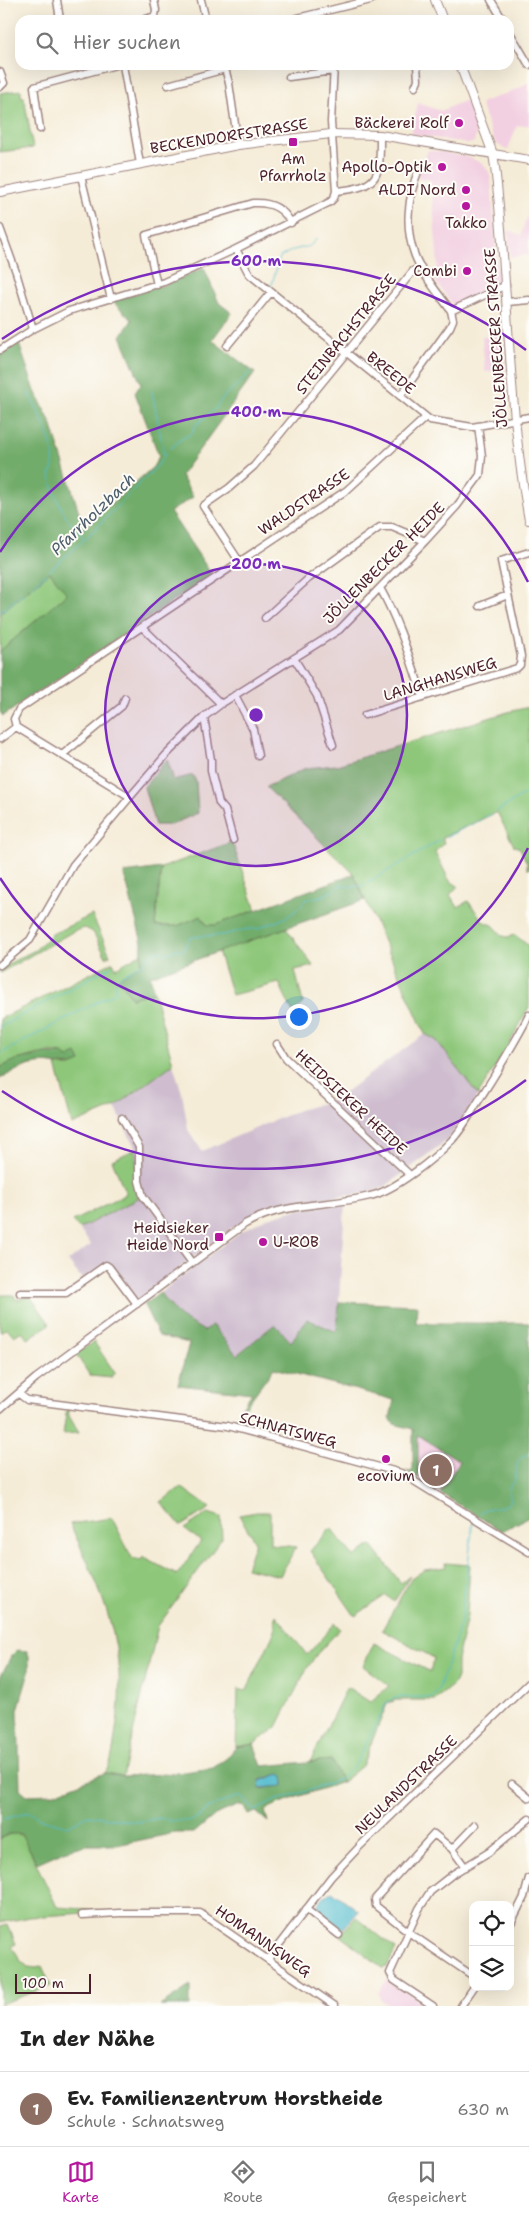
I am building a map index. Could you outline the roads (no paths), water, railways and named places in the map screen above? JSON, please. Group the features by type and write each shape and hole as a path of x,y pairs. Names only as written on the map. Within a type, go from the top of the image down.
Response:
{"main road":[{"path":"435,0 441,15"},
{"name":"JÖLLENBECKER STRASSE","path":"462,70 492,154 502,234 515,420 529,520"},
{"name":"BECKENDORFSTRASSE","path":"0,192 238,145 331,134 380,135 529,160"}],"street":[{"path":"57,0 59,15"},
{"path":"154,0 155,15"},
{"path":"201,0 205,15"},
{"path":"310,15 371,0"},
{"path":"491,0 500,15"},
{"path":"514,40 529,65"},
{"path":"40,129 34,87 37,84 95,70"},
{"path":"124,70 140,164"},
{"path":"168,85 216,70"},
{"path":"226,70 238,145"},
{"path":"289,77 324,70"},
{"path":"0,350 33,329 69,310 157,284 236,250 330,202 334,198 336,191 331,134 334,70"},
{"path":"415,87 418,80 417,70"},
{"path":"0,72 2,86"},
{"path":"336,191 359,189 378,174 380,135"},
{"path":"400,396 450,327 453,320 451,311 415,256 408,222 410,196 419,169"},
{"path":"81,176 110,299"},
{"path":"157,284 146,235 253,203 263,202 280,208 291,223"},
{"path":"0,228 17,274 33,329"},
{"name":"BREEDE","path":"236,250 248,274 426,417"},
{"name":"STEINBACHSTRASSE","path":"239,562 203,506 230,488 254,466 413,272 421,267"},
{"path":"451,311 506,285"},
{"path":"228,346 271,292"},
{"path":"507,302 529,300"},
{"path":"426,417 435,421 478,426 529,417"},
{"name":"WALDSTRASSE","path":"16,727 14,718 19,709 352,486 426,417"},
{"name":"JÖLLENBECKER HEIDE","path":"0,965 30,940 73,865 166,755 204,717 221,704 339,630 457,506 480,475 482,456 478,426"},
{"path":"265,618 308,579 380,527 392,527 425,541"},
{"path":"480,606 508,594 501,561 529,552"},
{"path":"380,588 391,608 402,636 422,697"},
{"name":"LANGHANSWEG","path":"365,715 513,671 520,665 521,656 508,594"},
{"path":"142,627 221,704"},
{"path":"294,658 317,696 333,745"},
{"path":"235,695 253,729 258,756"},
{"path":"62,755 122,706 125,698"},
{"path":"204,717 211,771 219,803 225,810 233,840"},
{"path":"0,739 16,727 130,797"},
{"name":"HEIDSIEKER HEIDE","path":"0,1409 36,1378 245,1224 264,1214 299,1205 370,1196 391,1188 410,1175 450,1142 458,1133 513,1046 529,1016"},
{"name":"HEIDSIEKER HEIDE","path":"277,1044 286,1058 410,1175"},
{"path":"122,1118 139,1147 139,1181 143,1196 192,1263"},
{"path":"20,1293 66,1294 106,1266 109,1267 137,1304"},
{"name":"SCHNATSWEG","path":"19,1394 27,1400 228,1426 401,1473 529,1552"},
{"name":"NEULANDSTRASSE","path":"268,1959 332,1877 361,1845 529,1683"},
{"path":"512,1784 529,1798"},
{"path":"433,2006 391,1976 392,1968 430,1892 439,1883 489,1852 529,1820"},
{"path":"452,1848 475,1825"},
{"path":"465,1867 452,1848 434,1834 430,1836 374,1899 376,1906 469,1973"},
{"path":"514,1916 524,1897 529,1878"},
{"path":"306,1909 339,1935"},
{"name":"HOMANNSWEG","path":"82,1915 127,1912 200,1913 335,2006"},
{"path":"461,2006 471,1991"}],"water":[{"path":"279,1774 283,1775 284,1786 259,1788 260,1781"},
{"path":"332,1891 359,1911 341,1931 316,1912 315,1909 325,1896"}],"waterway":[{"path":"271,287 280,257 293,250 310,246 317,238"},
{"name":"Pfarrholzbach","path":"171,448 181,439 191,434 196,425 215,409 225,395 244,379 250,371"},
{"path":"152,391 164,454"},
{"path":"28,393 48,433 53,456 53,466 50,475 58,501 67,517 84,538"},
{"name":"Pfarrholzbach","path":"30,588 85,539 158,465 167,452"},
{"name":"Pfarrholzbach","path":"0,612 24,593"},
{"path":"497,811 529,792"},
{"path":"484,818 492,814"},
{"path":"444,838 481,820"},
{"path":"369,882 440,840"},
{"path":"0,1054 116,992 116,982 119,977 141,964 158,950 166,954 176,949 183,951 190,938 258,929 288,916 305,900 325,895 343,884 352,887 368,884"},
{"path":"0,1027 112,966"},
{"path":"480,1513 488,1508 501,1507 508,1504 511,1500 508,1489 516,1474 518,1461 529,1454"},
{"path":"0,1820 29,1812 41,1819 68,1826 88,1815 138,1822 160,1818 172,1821 190,1821 198,1818 208,1808 236,1797 241,1797 255,1811 276,1800 340,1779 355,1765 386,1704 398,1697 433,1697 438,1691 461,1623 473,1522"}],"place":[{"name":"Bäckerei Rolf","path":"459,123"},
{"name":"Am Pfarrholz","path":"293,142"},
{"name":"Apollo-Optik","path":"442,167"},
{"name":"ALDI Nord","path":"466,190"},
{"name":"Takko","path":"466,206"},
{"name":"Combi","path":"467,271"},
{"name":"Heidsieker Heide Nord","path":"219,1237"},
{"name":"U-ROB","path":"263,1242"},
{"name":"ecovium","path":"386,1459"},
{"name":"Ev. Familienzentrum Horstheide","path":"436,1470"}]}
